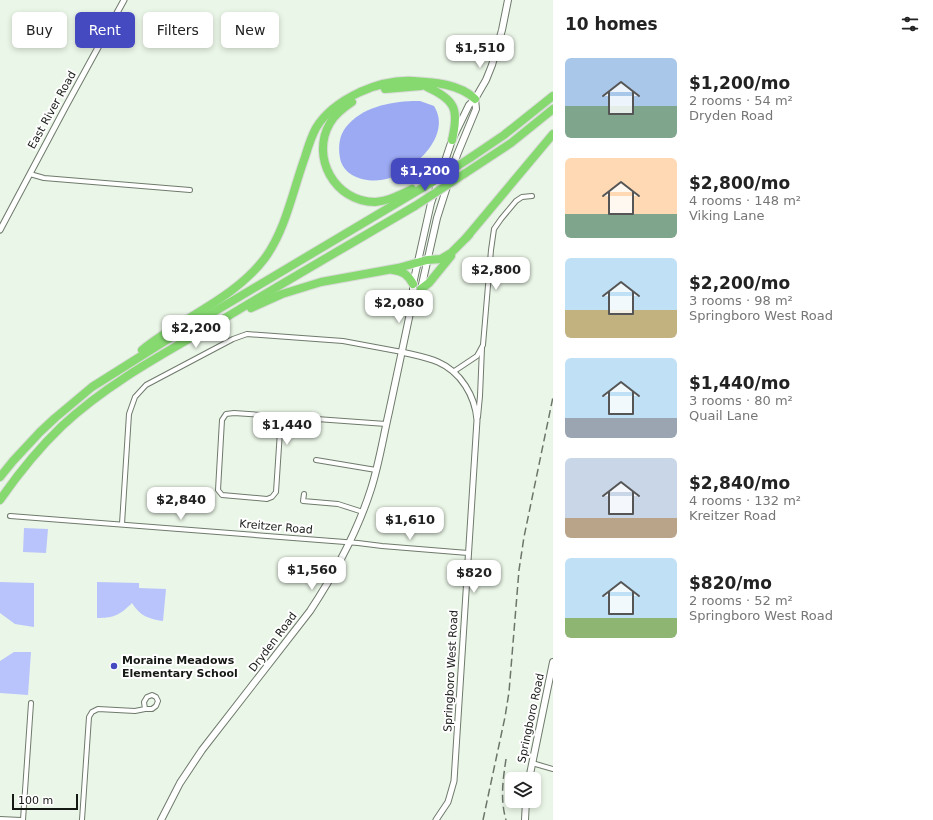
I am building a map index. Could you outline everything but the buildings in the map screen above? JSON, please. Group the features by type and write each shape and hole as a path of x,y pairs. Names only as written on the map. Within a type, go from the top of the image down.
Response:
{"highway":[{"path":"124,366 157,338 225,296 243,282 265,257 273,245 284,219 312,136 320,122 337,106 350,97 373,87 410,81 439,83 452,86 469,93 475,99"},
{"path":"421,188 389,199 374,202 360,200 342,191 335,183 325,166 322,151 324,136 329,124 335,116 354,100 384,89 416,86 428,87 449,90 467,98 475,99"},
{"path":"428,87 443,95 449,100 454,108 455,122 452,140"},
{"path":"0,477 23,450 55,418 92,388 124,366 439,178 504,135 553,96"},
{"path":"0,500 17,476 43,446 87,405 131,374 210,326 415,206 511,144 553,109"},
{"path":"420,289 429,283 553,134"},
{"path":"210,326 282,294 321,282 427,260 438,260 448,256 468,235"},
{"path":"384,270 403,272 413,284"}],"main road":[{"name":"Dryden Road","path":"162,820 180,783 190,767 310,611 326,587 350,542 363,512 376,470 402,352 413,299 413,284 417,263 431,203 452,140 469,105 475,99 486,80 496,53 508,0"},
{"name":"Dryden Road","path":"413,299 420,289 437,218 455,161 476,109 475,99"},
{"name":"Springboro Road","path":"530,772 553,662"},
{"path":"525,820 526,808"}],"street":[{"name":"East River Road","path":"0,230 124,0"},
{"path":"30,174 44,178 190,190"},
{"path":"477,420 480,396 482,348 487,312 494,229 516,201 532,196"},
{"name":"Springboro West Road","path":"122,524 129,414 135,397 146,385 232,339 247,334 343,341 422,357 440,363 453,372 468,391 475,406 477,420 454,781 448,802 436,820"},
{"path":"453,372 473,359 482,348"},
{"path":"281,416 276,492 270,498 222,495 219,492 222,420 225,415 234,413 281,416 386,424"},
{"path":"316,460 376,470"},
{"path":"304,494 303,501 338,504 363,512"},
{"name":"Kreitzer Road","path":"10,516 350,542 468,553"},
{"path":"0,818 22,820 31,703"},
{"path":"82,820 90,714 98,709 135,712 145,709"},
{"path":"532,763 553,769"}],"shaded area":[{"path":"420,101 434,106 438,117 438,128 435,139 420,158 400,173 383,180 368,180 360,178 353,176 347,171 340,158 340,138 352,120 368,110 385,104"},
{"path":"24,528 48,529 46,553 23,552"},
{"path":"0,582 34,583 34,627 15,624 0,613"},
{"path":"97,582 139,583 139,588 166,589 163,621 145,616 138,611 132,603 116,615 97,618"},
{"path":"14,652 31,652 28,695 0,693 0,661"}],"railway":[{"path":"483,820 509,692 519,570 524,537 553,397"},
{"path":"506,759 503,782 503,805 506,820"}],"place":[{"name":"Moraine Meadows Elementary School","path":"114,666"}]}
